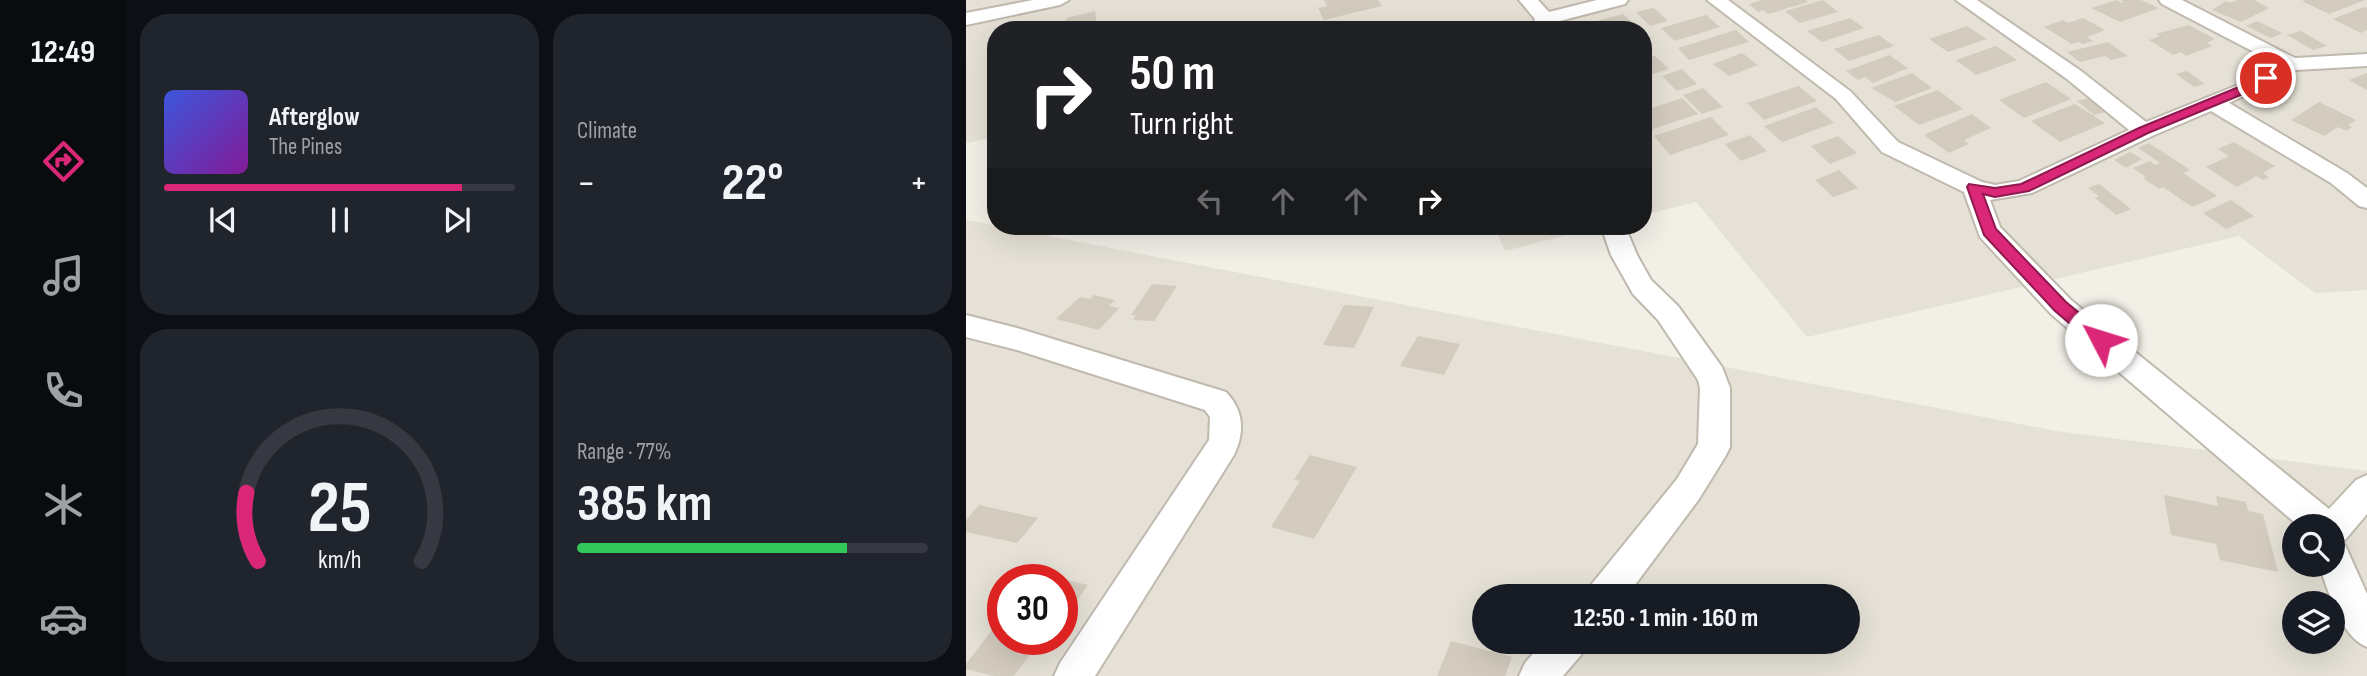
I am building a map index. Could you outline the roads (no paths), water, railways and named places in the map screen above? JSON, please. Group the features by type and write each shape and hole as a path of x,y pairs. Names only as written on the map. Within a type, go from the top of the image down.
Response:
{"street":[{"path":"966,19 1060,0"},
{"path":"1528,0 1539,21"},
{"path":"1551,21 1619,0"},
{"path":"1716,0 1843,95 1890,147 1974,187 1995,193 2024,188 2144,131 2250,87 2292,64 2367,60"},
{"path":"1965,0 2074,75 2144,131"},
{"path":"2168,0 2292,64"},
{"path":"2212,103 2339,178 2367,200"},
{"path":"1974,187 1989,231 2061,306 2310,514"},
{"path":"1614,584 1688,489 1714,447 1715,388 1712,375 1668,313 1642,287 1616,235"},
{"path":"966,326 1017,339 1215,401 1225,410 1228,426 1223,445 1073,676"},
{"path":"2345,515 2367,490"},
{"path":"2341,577 2367,629"},
{"path":"1538,676 1557,654"}]}
